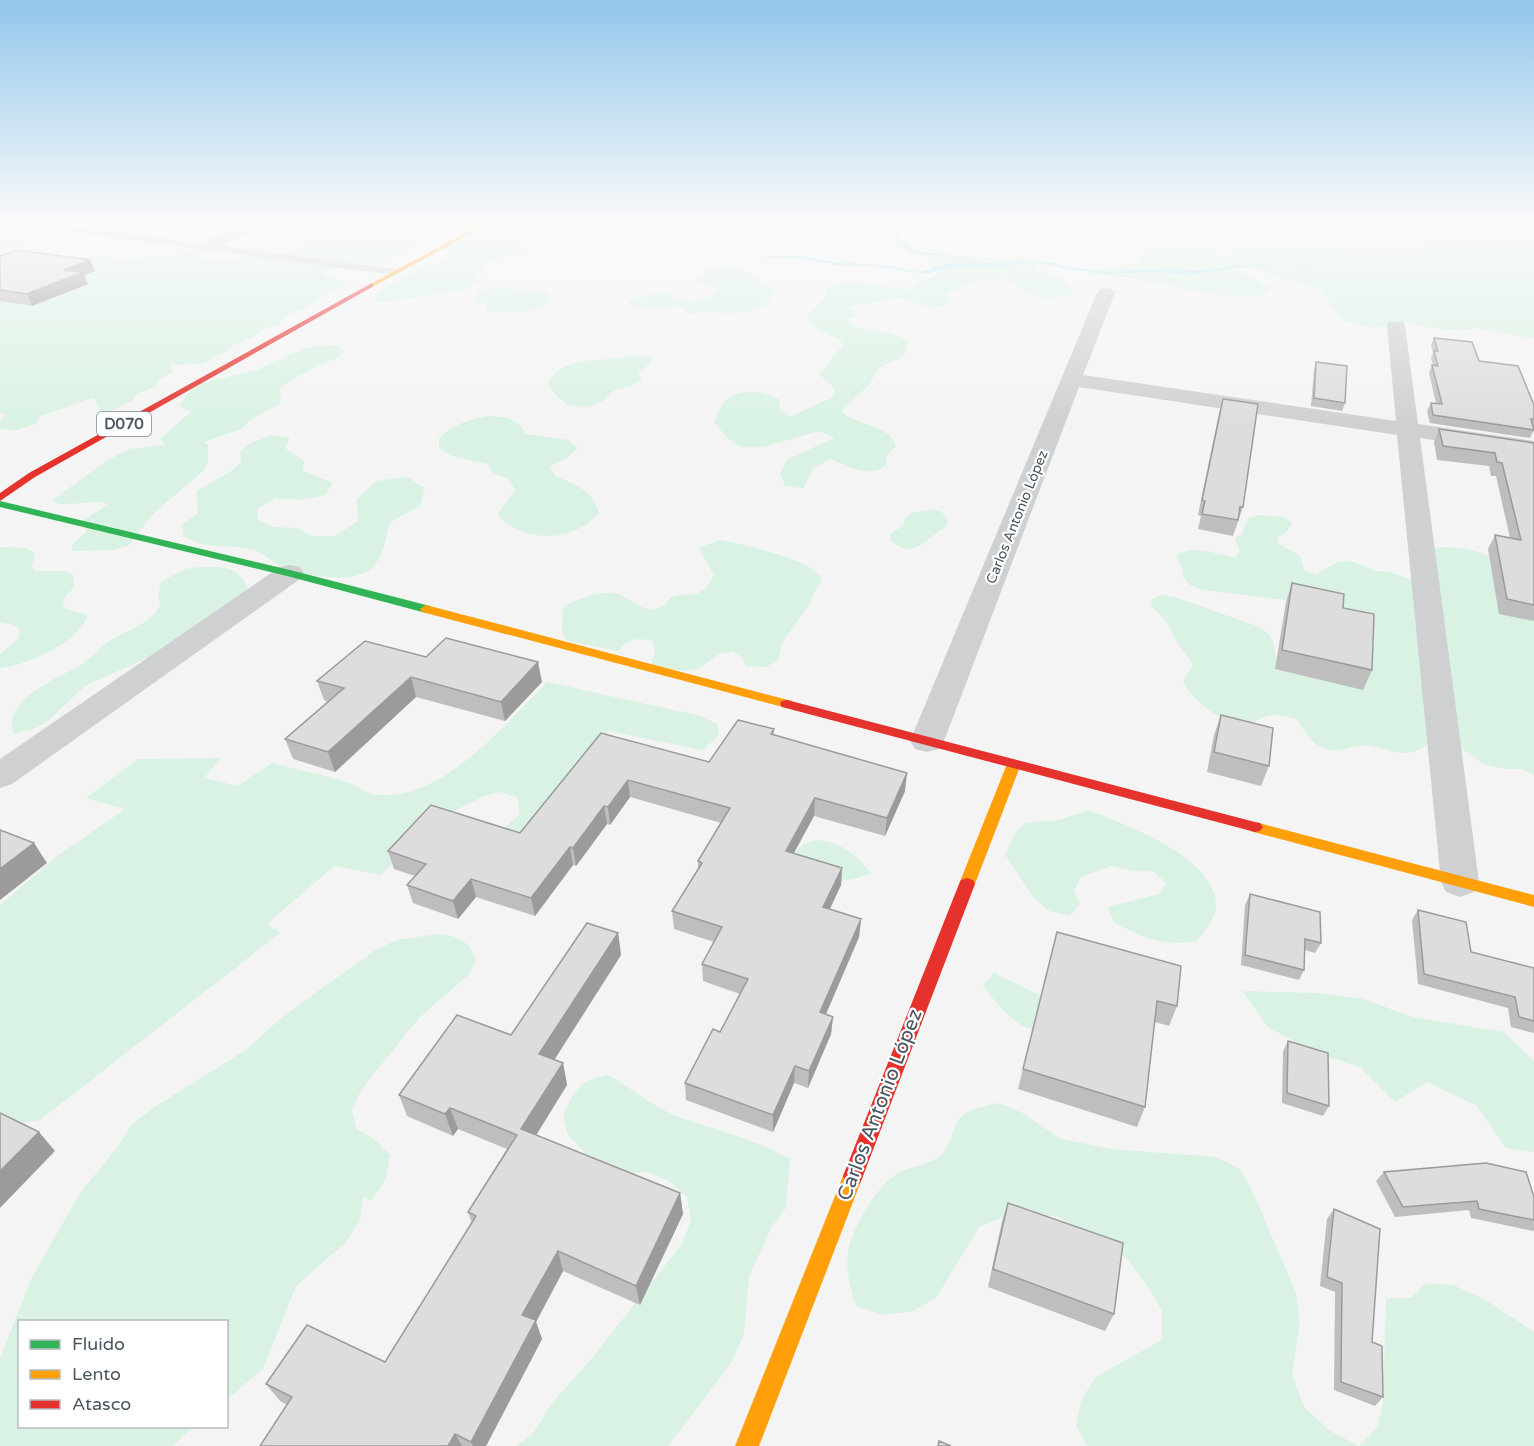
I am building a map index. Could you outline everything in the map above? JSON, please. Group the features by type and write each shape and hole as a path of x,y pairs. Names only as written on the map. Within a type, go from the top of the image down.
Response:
{"street":[{"name":"D070","path":"0,498 32,475 361,290"},
{"name":"Carlos Antonio López","path":"927,741 1106,293"},
{"path":"1396,326 1460,882"},
{"path":"1072,380 1534,448"},
{"path":"0,504 290,573 1534,902"},
{"path":"0,776 290,573"},
{"name":"Carlos Antonio López","path":"747,1446 1014,764"}],"green space":[{"path":"0,290 334,290 305,308 285,316 279,324 259,331 259,334 232,346 231,349 202,364 169,365 173,372 158,381 156,386 110,411 100,412 94,398 40,416 35,424 14,431 0,428 0,421 6,414 0,412"},
{"path":"381,290 464,290 381,302 372,298"},
{"path":"539,290 550,293 549,301 543,307 524,312 501,313 484,311 488,305 473,302 480,291"},
{"path":"716,290 774,292 766,306 735,313 703,310 698,313 686,313 684,308 675,305 655,310 633,307 628,301 661,292 684,301 694,301 711,296"},
{"path":"825,290 954,290 946,295 954,302 933,309 901,298 850,306 856,316 848,319 857,327 891,334 911,342 904,356 878,368 870,384 841,411 856,420 880,429 892,439 896,446 887,455 885,466 878,470 864,471 830,459 813,469 803,488 785,486 780,473 788,459 835,438 819,431 763,447 740,447 728,439 714,422 722,405 734,395 742,393 758,392 780,400 779,409 790,417 832,397 835,389 819,374 842,347 841,341 813,327 807,318 825,294"},
{"path":"1023,290 1071,290 1072,293 1054,298 1041,298"},
{"path":"1191,290 1268,290 1263,297 1208,294"},
{"path":"1320,290 1534,290 1534,339 1480,329 1442,330 1402,322 1376,328 1341,319"},
{"path":"320,345 338,346 343,352 336,359 318,365 279,388 281,395 279,404 250,420 241,429 204,442 208,445 208,463 204,470 153,514 128,546 113,550 72,551 72,545 86,532 81,522 108,504 94,502 65,504 51,501 108,460 129,449 166,445 160,439 191,412 179,406 190,391 202,383 259,369 302,349"},
{"path":"634,355 652,358 648,365 638,372 642,380 613,391 603,401 588,407 567,405 552,391 548,383 555,373 575,363"},
{"path":"487,416 510,419 518,424 526,434 568,440 578,448 567,458 550,466 554,475 587,493 599,513 576,530 548,536 520,531 508,524 497,514 515,490 509,479 493,473 488,464 452,456 439,448 439,438 450,429 467,421"},
{"path":"272,435 290,438 285,448 304,461 303,471 333,483 325,495 299,500 276,498 257,509 258,520 273,527 297,528 311,536 335,536 358,521 357,499 376,481 407,477 425,488 420,506 390,522 381,556 367,572 344,577 317,576 283,567 255,550 202,544 184,537 182,525 198,513 196,491 230,472 241,462 240,452 251,443"},
{"path":"932,509 942,512 947,519 947,526 913,548 906,549 890,540 890,534 904,525 904,519 911,513"},
{"path":"1258,515 1283,517 1292,522 1286,533 1277,537 1279,544 1300,556 1304,570 1315,575 1337,562 1351,561 1376,571 1389,572 1418,582 1424,549 1440,547 1481,553 1534,573 1534,775 1521,769 1485,765 1456,745 1430,742 1420,749 1402,753 1368,746 1338,750 1325,749 1309,737 1296,719 1271,715 1251,723 1235,724 1217,716 1192,695 1183,682 1193,664 1166,621 1151,606 1152,599 1160,595 1175,597 1259,627 1271,638 1277,660 1293,601 1204,590 1190,585 1183,577 1183,570 1176,556 1190,550 1197,550 1235,557 1240,551 1235,538 1242,534 1248,518"},
{"path":"720,540 760,549 793,560 807,566 822,580 811,602 782,643 778,661 765,667 746,666 743,658 733,651 719,654 698,669 682,671 651,667 655,649 652,641 633,640 619,651 567,641 562,632 563,607 581,599 613,593 642,607 656,609 663,606 671,597 700,592 714,575 699,548"},
{"path":"0,548 27,548 33,552 35,558 31,566 36,571 63,571 73,574 74,588 65,596 63,603 66,609 87,615 83,625 74,634 51,651 23,663 0,668 0,654 19,638 20,630 14,625 0,622"},
{"path":"199,567 230,569 240,576 249,590 165,650 85,686 50,719 34,729 14,734 12,722 16,711 34,691 82,664 114,638 153,616 161,603 158,597 161,582 185,569"},
{"path":"547,682 701,716 717,724 719,735 703,750 609,731 530,844 501,831 520,814 517,797 499,792 484,796 436,820 381,875 334,866 267,924 280,933 40,1120 18,1124 0,1132 0,905 56,857 125,809 86,798 138,759 221,758 204,778 238,786 272,763 323,775 355,785 373,794 398,794 423,787 447,774 469,758"},
{"path":"1089,810 1144,833 1183,856 1199,869 1210,884 1216,907 1210,922 1197,941 1173,943 1154,940 1114,922 1108,907 1159,894 1166,883 1153,871 1133,871 1111,866 1081,877 1074,890 1080,904 1070,916 1049,911 1034,898 1005,855 1016,832 1024,823 1059,820"},
{"path":"816,840 833,843 847,850 871,873 858,878 838,880 822,875 792,857 801,846"},
{"path":"437,934 451,936 466,943 476,960 468,975 419,1018 361,1090 352,1111 357,1129 375,1140 390,1155 386,1179 371,1201 363,1197 360,1221 344,1244 296,1286 263,1369 228,1398 228,1320 18,1320 18,1428 191,1428 173,1446 0,1446 0,1359 31,1279 80,1193 119,1145 132,1124 153,1108 246,1050 282,1017 377,949 397,940"},
{"path":"994,973 1076,1013 1052,1029 1042,1031 1022,1025 1003,1010 983,985"},
{"path":"1242,991 1319,993 1364,999 1412,1017 1504,1032 1534,1061 1534,1152 1506,1148 1477,1106 1427,1082 1395,1102 1360,1067 1313,1052 1268,1027"},
{"path":"609,1075 672,1114 750,1141 790,1159 786,1208 771,1228 749,1277 744,1333 732,1362 668,1446 516,1446 534,1432 552,1403 592,1358 681,1245 691,1221 687,1197 669,1181 647,1172 622,1174 598,1167 568,1135 563,1116 575,1092 584,1083"},
{"path":"998,1103 1021,1112 1061,1139 1111,1149 1216,1157 1240,1169 1253,1192 1296,1293 1300,1322 1292,1374 1304,1407 1330,1431 1359,1446 1087,1446 1076,1425 1082,1398 1097,1376 1162,1340 1162,1311 1147,1285 1127,1259 1104,1241 1056,1216 1003,1217 979,1227 936,1298 913,1311 883,1315 856,1306 847,1266 848,1254 854,1232 874,1197 895,1175 931,1162 941,1155 960,1118 978,1108"},
{"path":"1426,1283 1453,1285 1482,1298 1534,1332 1534,1446 1359,1446 1377,1428 1383,1403 1386,1298 1411,1298"}],"building":[{"path":"3,290 36,290 27,294"},
{"path":"1434,338 1472,342 1479,361 1518,366 1534,405 1534,419 1531,419 1534,430 1433,415 1431,403 1442,404 1432,365 1438,366 1434,351 1438,351"},
{"path":"1316,362 1347,366 1345,403 1314,398"},
{"path":"1223,399 1258,404 1243,507 1240,507 1238,520 1202,514 1205,501 1202,500"},
{"path":"1439,429 1534,443 1534,605 1507,599 1495,535 1521,540 1502,463 1497,462 1495,453 1443,446"},
{"path":"1292,583 1344,594 1343,608 1374,614 1372,670 1282,650"},
{"path":"446,638 538,662 501,702 411,677 328,752 285,739 344,688 317,681 365,641 426,657"},
{"path":"1221,715 1273,728 1269,766 1214,752"},
{"path":"738,720 774,729 771,734 907,773 887,818 815,798 786,851 842,868 823,907 861,919 820,1012 833,1017 809,1071 795,1066 773,1115 685,1083 713,1029 720,1032 748,979 702,964 722,927 672,911 702,863 698,861 730,808 628,780 608,807 604,806 573,848 570,847 531,898 471,879 453,901 407,885 426,864 388,851 431,805 520,833 601,733 709,762"},
{"path":"0,830 34,843 0,869"},
{"path":"1250,894 1320,912 1321,943 1305,939 1304,970 1245,955"},
{"path":"1418,910 1466,922 1471,952 1534,968 1534,1021 1519,1017 1515,997 1424,974"},
{"path":"587,923 618,933 539,1054 563,1063 521,1129 680,1193 636,1286 558,1251 522,1315 536,1320 471,1442 455,1434 448,1446 260,1446 292,1397 266,1384 307,1325 385,1362 476,1216 468,1212 517,1135 450,1108 445,1114 399,1095 457,1015 511,1035"},
{"path":"1057,932 1181,966 1177,1006 1157,1001 1145,1107 1023,1069"},
{"path":"1288,1041 1328,1053 1329,1106 1287,1093"},
{"path":"0,1113 39,1132 0,1171"},
{"path":"1486,1163 1526,1172 1534,1197 1534,1220 1479,1209 1477,1201 1403,1207 1384,1172"},
{"path":"1008,1203 1123,1243 1114,1314 993,1269"},
{"path":"1334,1209 1380,1229 1372,1342 1382,1346 1383,1397 1341,1382 1342,1283 1327,1277"},
{"path":"939,1441 951,1446 938,1446"}],"traffic: fast":[{"path":"0,504 290,573 426,609"}],"traffic: slow":[{"path":"426,609 787,704"},
{"path":"967,884 1014,764"},
{"path":"1255,827 1534,901"},
{"path":"747,1446 853,1176"}],"traffic: jam":[{"path":"0,498 32,475 362,290"},
{"path":"787,704 1255,827"},
{"path":"853,1176 967,884"}]}
